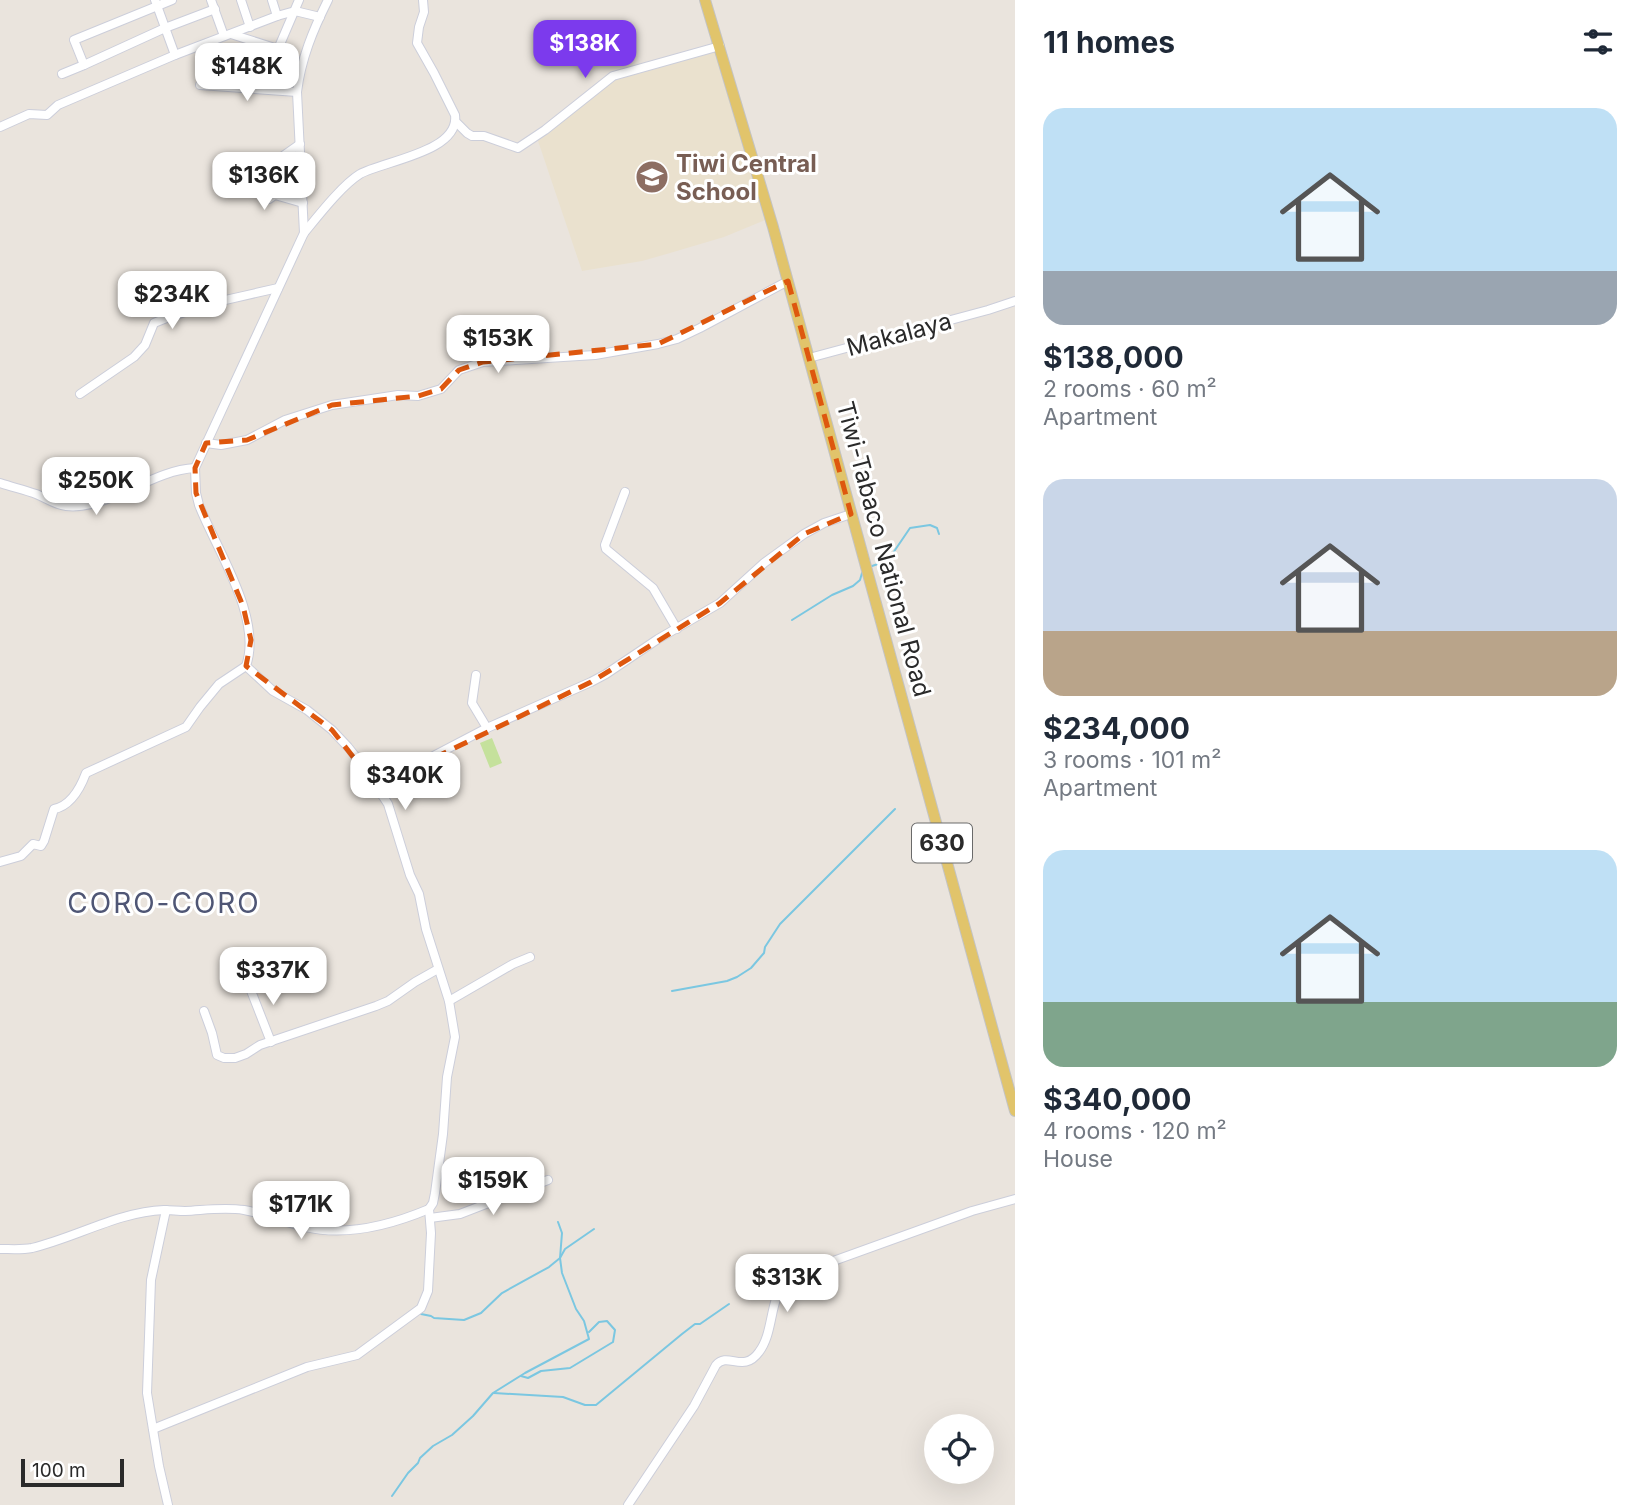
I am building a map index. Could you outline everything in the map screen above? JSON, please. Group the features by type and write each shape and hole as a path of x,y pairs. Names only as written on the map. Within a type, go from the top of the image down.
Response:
{"main road":[{"name":"Tiwi-Tabaco National Road","path":"705,0 792,295 1015,1111"}],"street":[{"path":"84,65 74,40 156,3 172,0"},
{"path":"211,0 228,35 278,49 299,0"},
{"path":"241,0 250,27"},
{"path":"272,0 277,16"},
{"path":"304,233 298,92 301,65 327,0"},
{"path":"0,862 21,856 33,844 41,846 54,809 63,807 80,789 86,774 186,727 219,684 246,666 251,640 243,606 199,505 195,468 304,233 342,190 361,174 414,156 433,146 453,130 455,115 417,43 424,12 423,0"},
{"path":"156,3 175,55"},
{"path":"62,74 215,9"},
{"path":"0,127 29,114 47,115 58,105 175,55 277,16 295,10 320,17"},
{"path":"456,122 467,133 518,148 613,76 720,46"},
{"path":"200,85 298,92"},
{"path":"300,144 256,175 269,199 275,195 303,203"},
{"path":"206,443 221,445 247,440 285,420 332,405 398,395 418,396 441,389 459,370 483,362 595,355 677,339 788,281"},
{"path":"80,394 134,357 145,345 154,323 221,301 278,288"},
{"name":"Makalaya","path":"809,358 1015,301"},
{"path":"0,483 64,506 83,506 158,476 195,468"},
{"path":"625,492 605,545 606,549 653,588 677,629"},
{"path":"376,786 487,728 606,674 658,639 720,603 764,563 804,534 824,523 851,514"},
{"path":"153,1429 307,1367 357,1355 421,1308 428,1291 430,1213 443,1134 447,1077 455,1037 449,1001 426,929 419,894 410,875 388,804 348,747 307,710 273,691 246,666"},
{"path":"476,675 472,703 487,728"},
{"path":"449,1001 530,957"},
{"path":"204,1011 217,1055 235,1058 260,1045 376,1006 438,969"},
{"path":"248,983 271,1042"},
{"path":"0,1249 30,1248 137,1213 166,1210 245,1210 307,1227 341,1231 359,1229 430,1213 460,1214 548,1180"},
{"path":"628,1505 694,1406 720,1360 744,1363 758,1354 765,1339 779,1288 789,1277 972,1211 1015,1199"},
{"path":"166,1210 149,1297 147,1393 168,1505"}],"highlighted area":[{"path":"788,281 851,514 804,534 720,603 591,682 376,786 332,730 246,666 251,640 243,606 196,493 195,468 206,443 247,440 332,405 418,396 441,389 459,370 483,362 658,344"}],"shaded area":[{"name":"Tiwi Central School","path":"714,47 765,220 724,237 642,261 582,271 536,135 613,73"}],"green space":[{"path":"492,738 502,763 490,768 480,743"}],"waterway":[{"path":"872,566 891,556 910,528 930,525 937,528 939,534"},
{"path":"792,620 832,595 853,586 860,580 862,573"},
{"path":"672,991 727,981 751,968 764,953 780,924 895,809"},
{"path":"392,1496 420,1458 433,1446 452,1435 493,1393 589,1339 584,1321 576,1309 562,1273 562,1233 558,1222"},
{"path":"421,1314 434,1318 464,1320 481,1313 502,1293 549,1267 560,1258 565,1249 594,1229"},
{"path":"494,1393 563,1397 585,1405 596,1405 695,1324 700,1324 729,1304"},
{"path":"521,1376 528,1378 541,1371 570,1368 613,1342 615,1330 607,1321 599,1322 589,1332"}],"place":[{"name":"Tiwi Central School","path":"652,177"}],"district":[{"name":"CORO-CORO","path":"164,903"}]}
